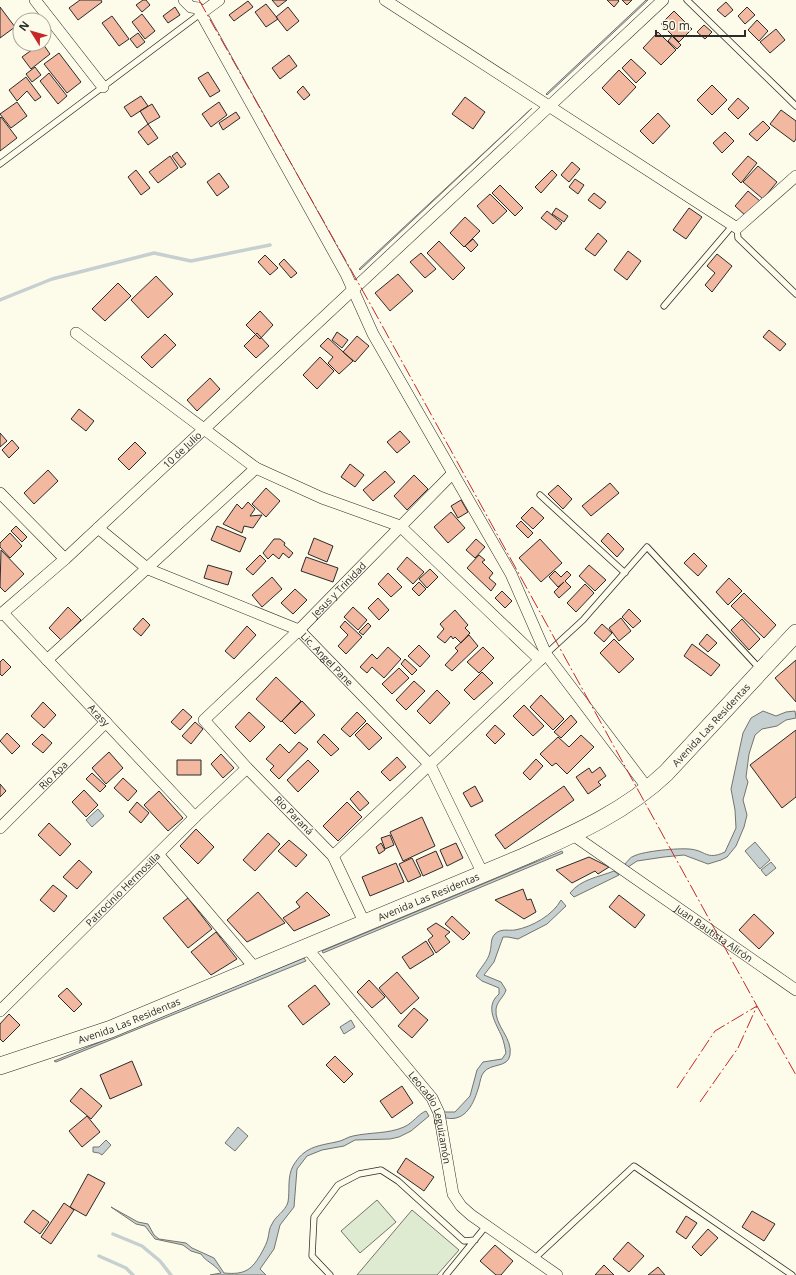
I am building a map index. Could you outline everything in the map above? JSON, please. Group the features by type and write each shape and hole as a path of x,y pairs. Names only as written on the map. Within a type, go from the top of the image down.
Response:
{"main road":[{"name":"Avenida Las Residentas","path":"0,1066 111,1029 483,874 573,835 609,816 649,790 796,633"}],"street":[{"path":"35,0 103,87"},
{"path":"184,0 191,7 199,7 218,0"},
{"path":"385,0 735,226 796,176"},
{"name":"10 de Julio","path":"1,614 65,559 352,289 663,0"},
{"path":"199,7 346,274 373,334 511,574 543,657"},
{"path":"76,334 256,468 322,498 400,526 543,657 649,790"},
{"path":"47,660 148,569 256,468"},
{"name":"Jesus y Trinidad","path":"204,720 299,630 453,473"},
{"path":"0,493 65,559"},
{"name":"Lic. Angel Pane","path":"98,528 148,569 299,630 430,765 483,874"},
{"name":"Arasy","path":"1,614 47,660 195,817"},
{"path":"333,856 543,657"},
{"name":"Rio Paraná","path":"204,720 247,768 333,856 365,924"},
{"name":"Rio Apa","path":"0,828 106,722"},
{"name":"Patrocinio Hermosilla","path":"0,1011 195,817 247,768"},
{"name":"Juan Bautista Alirón","path":"573,835 796,990"},
{"path":"158,854 255,968"},
{"name":"Leocadio Leguizamón","path":"306,947 432,1098 440,1113 453,1194 461,1206 486,1226 557,1275"}],"lane":[{"path":"687,0 796,106"},
{"path":"0,164 103,87 199,7"},
{"path":"735,226 738,238 796,294"},
{"path":"664,306 735,226"},
{"path":"540,495 624,573"},
{"path":"543,657 583,620 647,547 761,671"},
{"path":"534,1259 634,1166 783,1273 792,1275"},
{"path":"330,1275 312,1256 314,1217 338,1185 359,1174 381,1170 398,1181 464,1240 475,1240"},
{"path":"446,1275 486,1226"}],"green space":[{"path":"377,1200 396,1222 360,1253 341,1231"},
{"path":"412,1210 459,1250 437,1275 357,1275"}],"shaded area":[{"path":"646,0 648,0 547,95 546,94"},
{"path":"532,108 360,270 359,269"},
{"path":"763,711 776,716 786,712 795,711 796,718 786,720 777,726 762,729 755,735 749,754 746,777 748,782 743,800 747,815 736,846 727,857 708,864 684,855 664,857 637,861 628,867 625,864 631,857 653,851 689,849 710,855 725,852 736,828 735,810 731,789 743,733 751,718"},
{"path":"98,809 104,816 92,827 86,820"},
{"path":"755,842 770,860 760,869 745,851"},
{"path":"562,851 563,853 323,953 322,951"},
{"path":"771,862 776,868 766,876 761,870"},
{"path":"614,871 619,875 574,897 570,893 579,884 585,881"},
{"path":"561,900 566,906 547,924 518,939 503,937 494,962 484,975 501,982 506,990 497,1006 496,1015 509,1043 509,1059 503,1064 487,1069 483,1073 475,1099 464,1114 459,1117 446,1118 444,1112 455,1112 470,1096 477,1070 483,1062 502,1059 506,1053 503,1039 494,1021 492,1010 492,1004 499,994 499,988 482,981 476,976 489,955 493,936 500,931 515,930 541,920 553,911"},
{"path":"304,958 306,961 56,1062 54,1061"},
{"path":"351,1020 355,1027 344,1034 340,1027"},
{"path":"426,1111 429,1116 411,1131 399,1137 390,1139 355,1140 344,1146 322,1150 307,1156 297,1169 294,1207 280,1225 274,1249 260,1269 266,1275 210,1275 221,1273 201,1254 191,1251 183,1245 155,1239 145,1226 136,1224 111,1207 138,1222 148,1224 154,1235 159,1239 186,1243 192,1248 214,1258 224,1273 243,1272 255,1263 267,1242 271,1226 287,1205 291,1170 297,1160 306,1151 317,1146 351,1137 386,1132 404,1127"},
{"path":"238,1127 248,1136 235,1151 225,1143"},
{"path":"106,1140 111,1145 102,1155 93,1152 93,1147 99,1147"}],"building":[{"path":"80,0 101,0 102,2 78,20 69,8"},
{"path":"143,0 146,0 150,5 142,12 136,5"},
{"path":"272,0 287,0 278,7"},
{"path":"607,0 618,0 619,1 614,7"},
{"path":"622,0 632,0 627,5"},
{"path":"248,1 253,7 234,21 229,15"},
{"path":"726,2 733,10 725,17 717,10"},
{"path":"266,4 278,19 266,27 255,12"},
{"path":"0,7 12,23 12,29 0,38"},
{"path":"175,7 180,15 168,23 163,16"},
{"path":"288,7 299,21 287,31 276,17"},
{"path":"747,7 755,15 745,24 738,16"},
{"path":"674,11 692,29 679,42 661,24"},
{"path":"142,14 155,31 145,39 132,22"},
{"path":"112,16 129,39 119,46 102,23"},
{"path":"757,20 768,31 759,41 748,30"},
{"path":"704,25 712,32 705,39 697,32"},
{"path":"776,29 785,40 770,53 760,42"},
{"path":"658,32 676,50 661,65 643,48"},
{"path":"138,33 145,42 137,48 130,39"},
{"path":"672,36 681,45 677,49 668,41"},
{"path":"29,52 49,52 50,54 31,69 22,57"},
{"path":"59,53 81,82 67,93 44,64"},
{"path":"289,55 297,66 280,79 272,68"},
{"path":"631,59 646,73 636,83 622,68"},
{"path":"35,67 41,75 32,82 26,74"},
{"path":"619,70 636,87 619,105 602,88"},
{"path":"208,72 220,91 210,97 198,78"},
{"path":"49,73 67,96 58,104 40,81"},
{"path":"26,77 41,97 35,101 27,91 17,101 9,90"},
{"path":"712,85 727,100 712,115 697,100"},
{"path":"303,86 310,95 304,100 297,92"},
{"path":"141,96 148,106 131,117 124,107"},
{"path":"465,97 485,112 473,129 452,114"},
{"path":"738,98 749,108 738,119 728,109"},
{"path":"17,102 27,116 11,128 0,114"},
{"path":"219,102 227,115 211,127 202,114"},
{"path":"152,104 160,117 148,124 140,111"},
{"path":"781,110 796,121 796,139 794,142 770,124"},
{"path":"236,112 240,118 223,130 219,123"},
{"path":"658,113 670,126 653,144 640,131"},
{"path":"1,117 17,138 0,151 0,118"},
{"path":"763,121 770,128 757,141 749,134"},
{"path":"148,124 158,138 148,145 138,132"},
{"path":"725,132 734,141 722,153 713,143"},
{"path":"177,152 186,164 181,168 172,156"},
{"path":"170,156 178,168 158,183 149,172"},
{"path":"748,156 757,163 741,183 732,174"},
{"path":"572,162 580,169 569,182 561,175"},
{"path":"758,166 777,182 763,199 743,182"},
{"path":"136,170 150,188 141,195 128,177"},
{"path":"552,170 557,175 541,193 535,187"},
{"path":"219,173 229,187 217,196 207,182"},
{"path":"575,179 584,185 578,194 569,187"},
{"path":"500,185 523,208 515,216 492,193"},
{"path":"748,191 760,201 747,217 735,206"},
{"path":"594,193 606,202 600,209 588,200"},
{"path":"490,194 507,211 493,224 477,206"},
{"path":"556,208 568,216 564,222 552,214"},
{"path":"689,208 702,217 686,239 673,230"},
{"path":"547,211 562,223 556,230 541,218"},
{"path":"465,217 480,231 464,247 450,233"},
{"path":"598,233 607,241 595,256 585,249"},
{"path":"473,239 478,245 471,252 465,246"},
{"path":"439,241 465,268 453,280 427,253"},
{"path":"628,251 641,261 627,280 614,270"},
{"path":"421,253 436,269 425,278 410,262"},
{"path":"717,254 732,266 712,292 705,285 715,273 707,266"},
{"path":"265,255 278,268 270,275 258,262"},
{"path":"284,259 297,273 291,278 279,264"},
{"path":"398,274 413,291 390,311 375,293"},
{"path":"156,276 173,294 148,318 131,300"},
{"path":"118,283 131,296 105,321 92,309"},
{"path":"260,311 273,325 260,339 246,325"},
{"path":"769,330 786,344 780,351 763,337"},
{"path":"337,332 348,340 342,348 332,340"},
{"path":"257,333 269,346 256,358 244,346"},
{"path":"165,334 176,345 152,368 141,357"},
{"path":"357,336 369,346 355,362 343,352"},
{"path":"328,338 353,361 339,374 328,363 333,357 320,346"},
{"path":"320,357 334,371 317,389 303,375"},
{"path":"210,378 220,389 197,411 187,400"},
{"path":"79,409 94,421 86,431 71,419"},
{"path":"400,431 410,442 397,453 387,442"},
{"path":"0,433 7,441 0,447"},
{"path":"12,440 19,448 9,458 2,450"},
{"path":"135,442 146,453 129,470 118,459"},
{"path":"350,464 364,475 355,487 341,477"},
{"path":"48,470 58,481 34,504 24,493"},
{"path":"385,471 395,482 373,501 363,490"},
{"path":"414,475 428,489 407,510 394,496"},
{"path":"610,483 619,493 591,516 582,506"},
{"path":"558,485 572,499 563,509 548,494"},
{"path":"266,488 280,501 266,517 252,504"},
{"path":"461,500 468,512 458,518 451,506"},
{"path":"248,502 255,509 250,516 262,515 253,528 244,526 242,533 223,524 237,504 242,509"},
{"path":"532,507 544,518 533,529 521,518"},
{"path":"451,512 465,528 448,543 434,527"},
{"path":"521,521 533,533 528,538 516,526"},
{"path":"16,526 27,537 22,542 11,531"},
{"path":"217,526 246,538 240,552 211,540"},
{"path":"10,533 22,546 10,558 0,547 0,543"},
{"path":"608,533 624,549 617,557 601,541"},
{"path":"314,538 333,546 327,562 308,554"},
{"path":"274,539 280,539 293,553 289,558 283,553 279,559 273,554 268,559 263,553"},
{"path":"476,539 485,547 475,558 466,550"},
{"path":"540,539 562,563 541,582 519,558"},
{"path":"1,550 24,574 5,592 0,587"},
{"path":"694,553 707,566 698,576 684,563"},
{"path":"260,555 266,561 253,575 246,569"},
{"path":"479,555 485,560 482,562 493,573 489,578 496,584 491,591 467,568"},
{"path":"306,557 338,568 333,582 301,571"},
{"path":"407,557 424,572 413,584 397,569"},
{"path":"208,565 232,572 228,585 204,578"},
{"path":"589,565 606,580 595,591 579,576"},
{"path":"430,569 438,577 427,588 419,579"},
{"path":"555,571 561,577 567,571 571,575 565,581 571,587 559,598 554,592 564,582 558,587 549,577"},
{"path":"388,573 402,587 391,597 378,584"},
{"path":"272,577 282,589 262,607 252,595"},
{"path":"729,578 742,591 728,605 716,592"},
{"path":"419,582 426,589 419,596 412,589"},
{"path":"585,584 594,593 576,612 567,603"},
{"path":"295,589 307,600 293,614 281,603"},
{"path":"502,591 512,601 505,608 495,598"},
{"path":"744,593 776,625 764,638 731,606"},
{"path":"378,598 389,610 379,620 368,608"},
{"path":"68,607 81,620 61,640 49,628"},
{"path":"353,607 367,620 358,630 344,617"},
{"path":"629,609 641,621 633,628 622,617"},
{"path":"455,610 468,625 465,628 470,633 461,643 455,637 453,639 451,636 445,643 437,637 444,629 440,624"},
{"path":"143,618 150,625 141,636 133,629"},
{"path":"621,618 631,631 619,641 609,628"},
{"path":"742,619 760,639 749,650 731,630"},
{"path":"345,621 362,637 346,654 338,646 348,635 340,627"},
{"path":"368,623 371,626 363,635 359,632"},
{"path":"602,624 612,633 604,642 594,633"},
{"path":"247,626 256,635 234,659 225,651"},
{"path":"707,634 717,643 708,652 699,644"},
{"path":"469,635 478,646 452,671 445,665 458,651 455,648"},
{"path":"614,639 634,659 619,673 600,653"},
{"path":"692,644 720,665 711,676 684,656"},
{"path":"419,645 430,656 420,667 408,656"},
{"path":"388,647 401,659 384,678 372,667 367,673 360,667 372,654 377,659"},
{"path":"483,647 494,658 479,673 467,662"},
{"path":"3,659 11,667 2,676 0,674 0,662"},
{"path":"405,659 417,670 412,675 401,664"},
{"path":"796,660 796,702 775,678"},
{"path":"399,668 409,678 392,694 382,684"},
{"path":"482,672 493,683 474,700 464,690"},
{"path":"276,677 301,701 281,722 256,699"},
{"path":"414,681 425,691 406,710 396,700"},
{"path":"437,690 450,703 430,724 417,711"},
{"path":"541,695 564,719 553,730 530,707"},
{"path":"302,701 315,715 295,734 282,721"},
{"path":"43,702 56,715 44,728 31,716"},
{"path":"524,705 544,726 533,736 513,716"},
{"path":"183,709 192,717 180,730 171,722"},
{"path":"249,712 265,727 250,742 235,727"},
{"path":"357,712 366,721 350,737 341,729"},
{"path":"571,715 577,722 561,738 554,732"},
{"path":"195,722 203,729 191,744 182,736"},
{"path":"367,723 382,738 369,750 355,735"},
{"path":"495,725 505,734 495,744 486,735"},
{"path":"796,730 796,797 782,808 750,765"},
{"path":"7,733 20,746 12,754 0,741"},
{"path":"42,734 52,743 43,753 32,744"},
{"path":"324,734 339,749 331,756 317,742"},
{"path":"581,735 594,747 567,774 556,763 552,766 540,754 558,737 569,747"},
{"path":"299,742 308,749 279,779 270,770 274,766 266,759 280,744 289,753"},
{"path":"109,752 123,768 106,784 92,768"},
{"path":"221,754 234,768 223,778 211,764"},
{"path":"397,757 406,767 390,781 381,772"},
{"path":"536,759 543,766 530,780 523,773"},
{"path":"177,760 201,760 201,775 177,775"},
{"path":"308,760 319,771 298,792 287,780"},
{"path":"600,767 606,776 598,782 601,785 588,794 576,777 589,768 592,773"},
{"path":"92,773 106,786 100,792 86,779"},
{"path":"123,778 137,791 128,801 114,788"},
{"path":"0,784 6,791 0,797"},
{"path":"475,786 483,801 471,807 463,793"},
{"path":"564,786 574,800 505,849 495,835"},
{"path":"84,790 98,805 86,817 72,802"},
{"path":"159,791 183,818 168,831 144,805"},
{"path":"358,791 369,803 360,811 350,799"},
{"path":"137,802 149,813 141,823 129,812"},
{"path":"347,802 362,817 338,841 323,826"},
{"path":"422,817 435,846 403,861 390,832"},
{"path":"49,823 71,844 60,856 38,835"},
{"path":"196,829 214,847 198,864 180,846"},
{"path":"268,833 280,844 255,871 243,860"},
{"path":"390,835 394,845 385,849 381,838"},
{"path":"289,840 307,855 296,867 278,851"},
{"path":"381,843 385,850 379,854 376,847"},
{"path":"456,843 463,858 447,866 440,850"},
{"path":"436,851 443,867 423,876 416,860"},
{"path":"589,857 609,867 598,874 595,871 572,883 556,870"},
{"path":"412,858 421,876 408,882 399,864"},
{"path":"79,860 92,872 77,889 63,877"},
{"path":"396,863 404,882 370,896 362,877"},
{"path":"53,885 67,896 54,912 40,900"},
{"path":"523,889 527,900 531,899 536,912 524,919 495,900"},
{"path":"258,892 285,923 247,942 227,920"},
{"path":"307,892 330,915 294,931 283,918 300,907 296,902"},
{"path":"619,895 645,915 635,928 609,907"},
{"path":"188,898 212,929 188,948 163,918"},
{"path":"754,914 774,933 759,949 739,930"},
{"path":"452,916 470,933 463,940 445,924"},
{"path":"436,923 450,932 445,936 450,942 436,953 428,940 433,936 427,929"},
{"path":"216,932 237,959 211,975 191,952"},
{"path":"426,941 434,954 410,969 402,957"},
{"path":"397,972 419,998 401,1014 379,988"},
{"path":"369,980 385,997 372,1008 357,992"},
{"path":"315,985 330,1004 303,1025 288,1006"},
{"path":"67,988 82,1004 74,1012 58,996"},
{"path":"414,1008 428,1020 412,1038 398,1026"},
{"path":"9,1014 20,1025 3,1042 0,1039 0,1024"},
{"path":"335,1056 353,1074 344,1083 326,1065"},
{"path":"132,1061 142,1085 110,1099 100,1075"},
{"path":"402,1086 413,1103 392,1118 380,1101"},
{"path":"81,1088 102,1106 91,1119 70,1101"},
{"path":"87,1116 100,1132 82,1147 69,1131"},
{"path":"406,1158 434,1177 424,1191 397,1172"},
{"path":"88,1174 105,1183 86,1216 70,1207"},
{"path":"64,1203 74,1210 51,1244 41,1237"},
{"path":"33,1210 49,1222 40,1234 24,1222"},
{"path":"752,1211 775,1224 764,1241 742,1227"},
{"path":"686,1216 697,1223 686,1239 676,1232"},
{"path":"708,1229 718,1238 701,1256 692,1247"},
{"path":"628,1242 644,1256 629,1272 613,1259"},
{"path":"495,1245 513,1261 501,1275 496,1275 480,1261"},
{"path":"604,1265 614,1275 595,1275"},
{"path":"658,1267 665,1275 648,1275"}],"waterway":[{"path":"0,300 52,279 154,253 191,261 270,245"},
{"path":"113,1234 142,1246 160,1261 171,1275"},
{"path":"99,1256 126,1268 133,1275"}],"power":[{"path":"199,0 373,309 757,1006 715,1031 677,1088"},
{"path":"700,1102 738,1048 757,1006 796,1075"}]}
